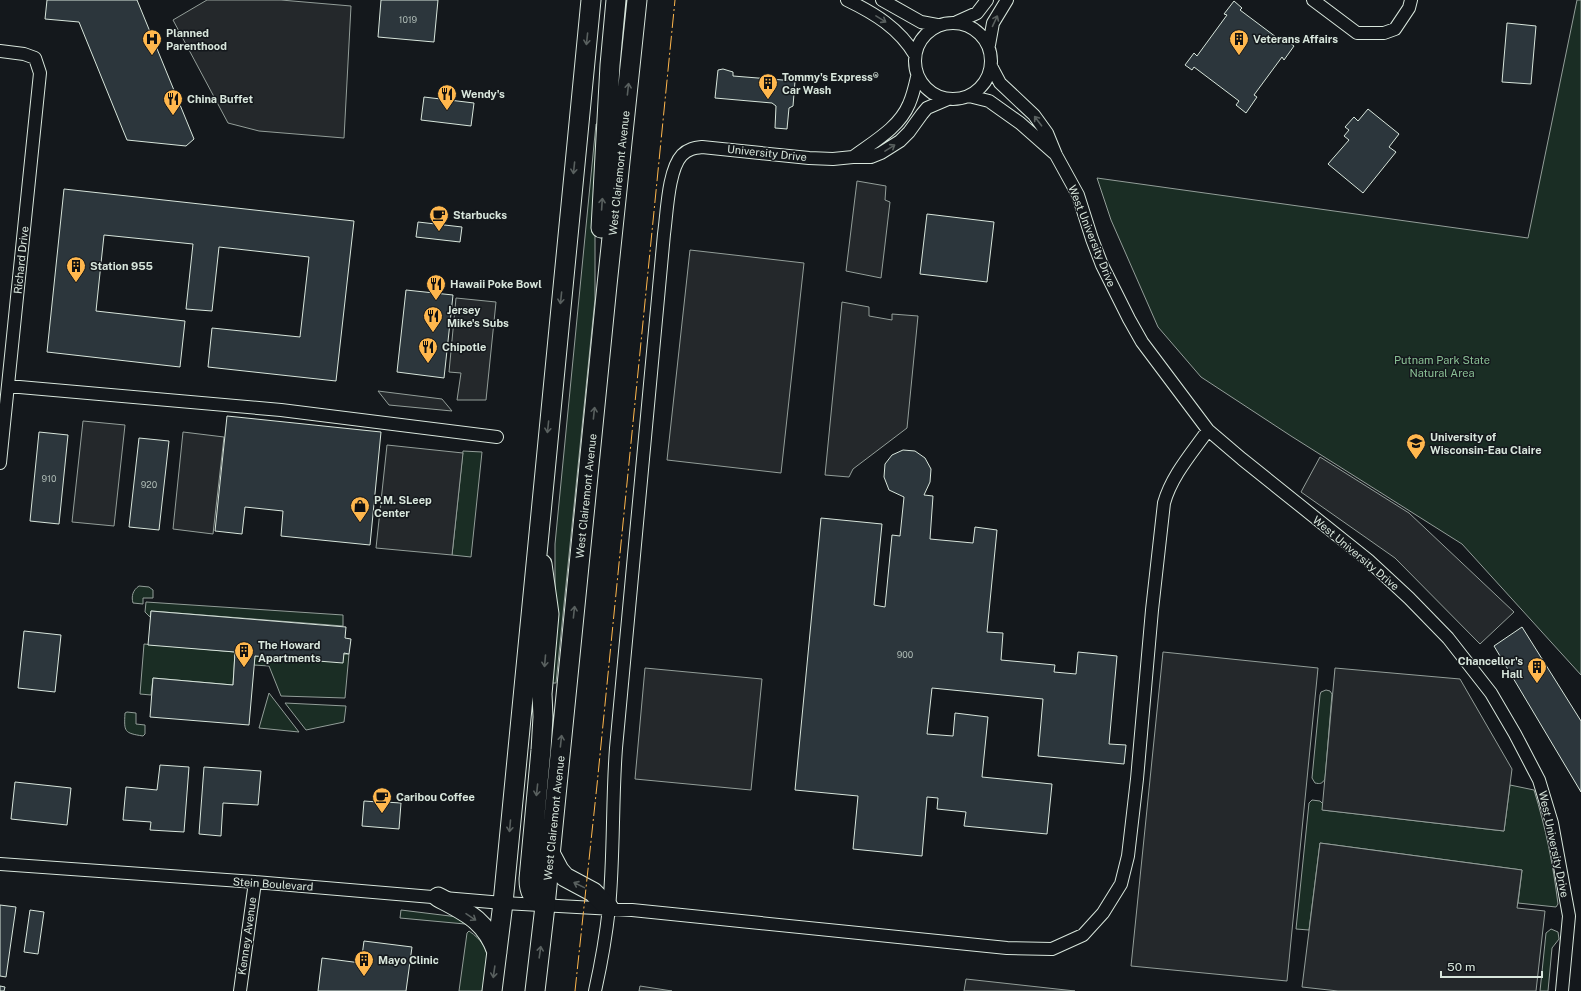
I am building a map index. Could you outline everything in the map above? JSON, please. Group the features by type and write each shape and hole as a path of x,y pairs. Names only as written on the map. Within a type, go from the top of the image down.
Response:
{"main road":[{"path":"492,991 503,903 537,539 591,0"},
{"path":"607,285 601,238 601,219 610,65 616,0"},
{"name":"West Clairemont Avenue","path":"535,991 546,906 550,853 607,285 637,0"},
{"path":"537,539 549,614 542,694 542,750 529,887 531,894 546,906"},
{"path":"550,853 564,877 593,892 609,908"},
{"path":"438,897 484,926 492,938 497,952"}],"street":[{"path":"847,0 894,27 908,42 915,54"},
{"path":"882,0 921,22 937,26"},
{"path":"853,157 882,137 901,118 909,105 917,77 915,54 918,43 926,33 937,26 957,22 977,12 988,0"},
{"path":"917,77 935,94 948,99 969,96 979,89 986,79 991,66 989,45 993,23 1007,0"},
{"path":"1313,0 1357,33 1384,33 1395,29 1408,8 1411,0"},
{"path":"957,22 969,26 980,34 989,45"},
{"name":"Richard Drive","path":"0,51 24,54 35,58 40,73 0,463"},
{"name":"West University Drive","path":"991,66 1000,84 1034,115 1047,133 1056,155 1078,195 1102,265 1129,319 1142,342 1208,430 1368,560 1409,598 1448,638 1491,693 1515,734 1539,780 1552,823 1569,916 1562,991"},
{"name":"West University Drive","path":"969,96 989,101 1020,123 1056,155"},
{"name":"University Drive","path":"609,908 612,855 613,789 664,242 672,176 677,162 682,155 690,149 702,147 809,158 871,157 891,148 909,132 927,108 948,99"},
{"path":"8,386 280,410 497,437"},
{"name":"Stein Boulevard","path":"0,864 255,882 503,903 609,908 1006,948 1052,949 1083,935 1103,913 1121,884 1128,856 1164,503 1174,477 1208,430"},
{"name":"Kenney Avenue","path":"240,991 255,882"},
{"path":"595,991 605,941 609,908"}],"green space":[{"name":"Putnam Park State Natural Area","path":"1577,0 1581,0 1581,675 1462,544 1201,377 1158,327 1111,220 1097,178 1528,238"},
{"path":"596,124 601,124 595,225 595,299 556,683 548,683 555,617 555,544"},
{"path":"463,451 482,452 471,557 452,555"},
{"path":"139,586 149,587 153,590 153,598 143,598 143,604 133,603 133,593"},
{"path":"146,602 343,615 343,626 151,611 150,617 145,612"},
{"path":"144,644 235,652 233,685 153,678 151,695 140,694"},
{"path":"349,654 345,698 281,696 269,666 254,665 255,656"},
{"path":"1326,690 1330,691 1332,694 1325,779 1322,783 1318,784 1315,783 1312,778 1320,695 1321,692"},
{"path":"269,693 299,732 259,728"},
{"path":"285,703 346,706 344,722 306,730"},
{"path":"125,713 136,713 136,724 145,725 145,734 143,736 132,734 126,730"},
{"path":"1510,785 1534,790 1546,833 1558,904 1556,907 1518,903 1522,870 1320,843 1309,930 1296,929 1309,803 1312,800 1320,801 1323,804 1323,810 1504,831"},
{"path":"401,910 458,917 478,933 465,924 400,918"},
{"path":"1551,929 1558,932 1559,939 1552,948 1548,991 1540,991 1546,933"},
{"path":"469,931 483,944 486,951 487,964 484,991 459,991 467,933"}],"shaded area":[{"path":"207,0 281,0 351,6 344,138 259,131 228,123 173,20"},
{"path":"857,181 886,186 885,200 890,202 881,278 846,271"},
{"path":"690,250 804,263 781,473 667,460"},
{"path":"456,298 496,302 486,400 457,400 461,373 449,372"},
{"path":"842,302 869,307 869,316 892,320 892,314 918,316 907,428 853,469 849,477 825,475"},
{"path":"378,391 442,399 452,411 389,405"},
{"path":"83,421 125,425 114,526 72,522"},
{"path":"183,432 224,437 213,534 173,529"},
{"path":"387,445 463,453 452,555 376,548"},
{"path":"1320,457 1409,513 1514,612 1480,644 1395,558 1301,492"},
{"path":"1163,652 1318,668 1287,981 1131,966"},
{"path":"645,668 762,679 751,790 635,779"},
{"path":"1335,668 1460,679 1512,769 1504,831 1322,810"},
{"path":"1320,843 1522,870 1517,908 1545,911 1536,991 1338,991 1302,987"},
{"path":"966,979 1075,991 964,991"},
{"path":"640,986 672,991 639,991"}],"building":[{"path":"47,0 137,0 194,139 186,146 127,140 79,22 45,19"},
{"path":"381,0 438,0 434,42 378,37"},
{"name":"Veterans Affairs","path":"1234,1 1242,8 1240,10 1280,40 1282,37 1294,46 1284,60 1282,57 1254,95 1257,97 1246,113 1236,105 1239,101 1194,67 1192,70 1185,65 1194,53 1197,56 1227,15 1224,14"},
{"path":"1507,23 1536,26 1531,84 1502,82"},
{"name":"Tommy's Express® Car Wash","path":"723,69 733,72 733,76 795,81 793,106 789,108 787,129 775,128 776,106 772,103 715,98 718,70"},
{"name":"Wendy's","path":"424,97 474,103 471,126 421,120"},
{"path":"1368,109 1399,134 1389,147 1396,152 1363,193 1328,164 1349,140 1344,136 1349,130 1345,127 1354,117 1358,121"},
{"name":"Station 955","path":"64,189 354,221 336,381 208,367 212,328 300,337 309,257 219,247 212,311 186,309 193,244 104,235 96,311 185,321 180,367 47,352"},
{"path":"927,214 994,222 987,282 920,274"},
{"name":"Starbucks","path":"418,222 462,227 460,242 416,237"},
{"path":"406,290 453,295 444,378 397,372"},
{"path":"227,416 381,432 370,545 281,536 283,511 245,507 242,534 215,531"},
{"path":"39,432 68,435 59,524 30,521"},
{"path":"139,438 169,441 159,530 129,527"},
{"path":"903,450 915,451 925,458 931,469 930,482 924,495 933,496 930,539 973,543 975,527 997,530 987,632 1003,633 1001,660 1055,665 1054,672 1076,674 1078,652 1117,656 1109,744 1126,745 1124,764 1038,756 1043,699 932,688 927,734 953,736 955,713 988,717 982,777 1052,784 1047,834 964,826 966,812 937,809 938,798 927,797 922,856 853,849 858,796 795,790 821,518 882,524 874,605 885,607 892,535 900,536 904,497 889,490 884,477 885,464 892,455"},
{"name":"The Howard Apartments","path":"151,611 346,627 345,638 351,639 349,654 344,653 343,663 255,656 249,725 150,717 153,678 233,685 235,652 148,645"},
{"name":"Chancellor's Hall","path":"1522,627 1581,721 1581,792 1494,646"},
{"path":"24,631 61,635 55,692 18,688"},
{"path":"160,765 189,767 184,832 150,830 151,822 123,820 126,787 157,790"},
{"path":"204,767 261,771 258,805 223,803 221,836 199,834"},
{"path":"15,782 71,788 67,825 11,819"},
{"name":"Caribou Coffee","path":"378,799 385,800 385,802 401,803 399,829 362,826 364,801 378,802"},
{"path":"0,905 16,907 6,977 0,976"},
{"path":"30,910 44,912 38,954 24,952"},
{"name":"Mayo Clinic","path":"364,941 412,947 406,991 318,991 322,958 361,963"},
{"path":"0,986 5,987 4,991 0,991"}],"power":[{"path":"575,991 597,785 675,0"}],"place":[{"name":"Planned Parenthood","path":"152,56"},
{"name":"Veterans Affairs","path":"1239,56"},
{"name":"Tommy's Express® Car Wash","path":"768,100"},
{"name":"Wendy's","path":"447,111"},
{"name":"China Buffet","path":"173,116"},
{"name":"Starbucks","path":"439,232"},
{"name":"Station 955","path":"76,283"},
{"name":"Hawaii Poke Bowl","path":"436,301"},
{"name":"Jersey Mike's Subs","path":"433,333"},
{"name":"Chipotle","path":"428,364"},
{"name":"University of Wisconsin-Eau Claire","path":"1416,460"},
{"name":"P.M. SLeep Center","path":"360,523"},
{"name":"The Howard Apartments","path":"244,668"},
{"name":"Chancellor's Hall","path":"1537,684"},
{"name":"Caribou Coffee","path":"382,814"},
{"name":"Mayo Clinic","path":"364,977"}]}
